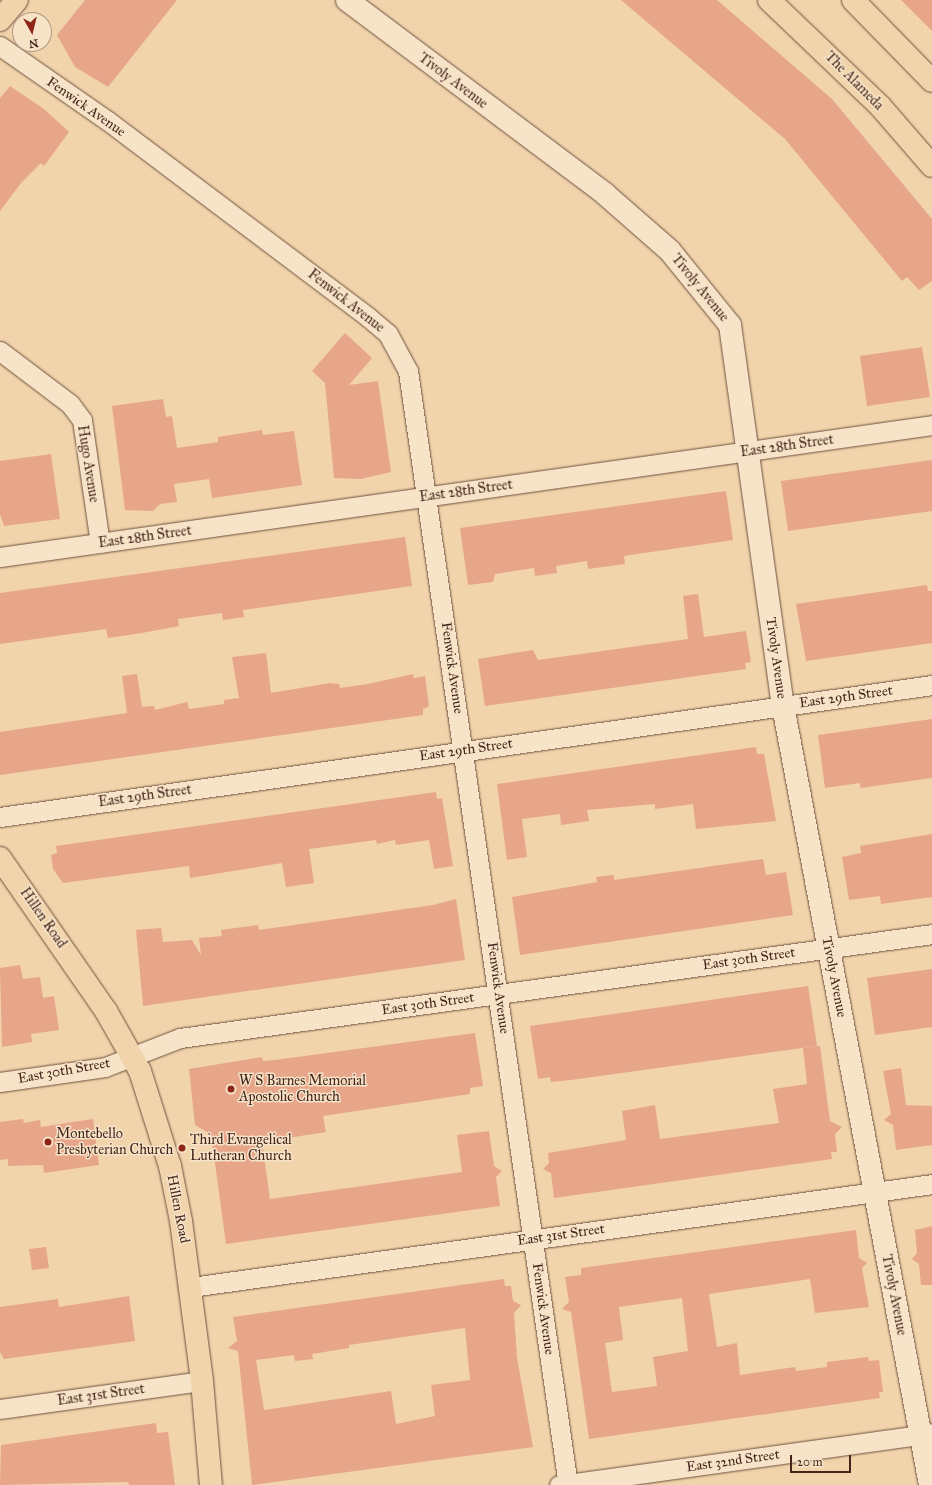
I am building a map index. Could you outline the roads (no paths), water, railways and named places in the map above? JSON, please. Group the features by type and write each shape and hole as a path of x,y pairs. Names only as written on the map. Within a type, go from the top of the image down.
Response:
{"main road":[{"path":"0,20 17,0"},
{"name":"The Alameda","path":"769,0 880,106 932,166"},
{"path":"853,0 932,81"},
{"name":"Hillen Road","path":"0,858 54,931 134,1055 170,1166 191,1287 202,1381 211,1485"}],"street":[{"name":"Tivoly Avenue","path":"347,0 605,194 670,251 730,325 783,706 875,1192 926,1434 930,1485"},
{"name":"Fenwick Avenue","path":"0,46 108,121 388,334 408,371 500,994 534,1239 565,1485"},
{"name":"Hugo Avenue","path":"0,351 70,404 82,420 100,543"},
{"name":"East 28th Street","path":"0,558 932,425"},
{"name":"East 29th Street","path":"0,817 464,750 932,685"},
{"name":"East 30th Street","path":"0,1082 105,1067 180,1038 932,934"},
{"name":"East 31st Street","path":"191,1287 932,1184"},
{"name":"East 31st Street","path":"0,1409 202,1381"},
{"name":"East 32nd Street","path":"565,1485 926,1434"}],"place":[{"name":"W S Barnes Memorial Apostolic Church","path":"231,1089"},
{"name":"Montebello Presbyterian Church","path":"48,1142"},
{"name":"Third Evangelical Lutheran Church","path":"182,1148"}]}
